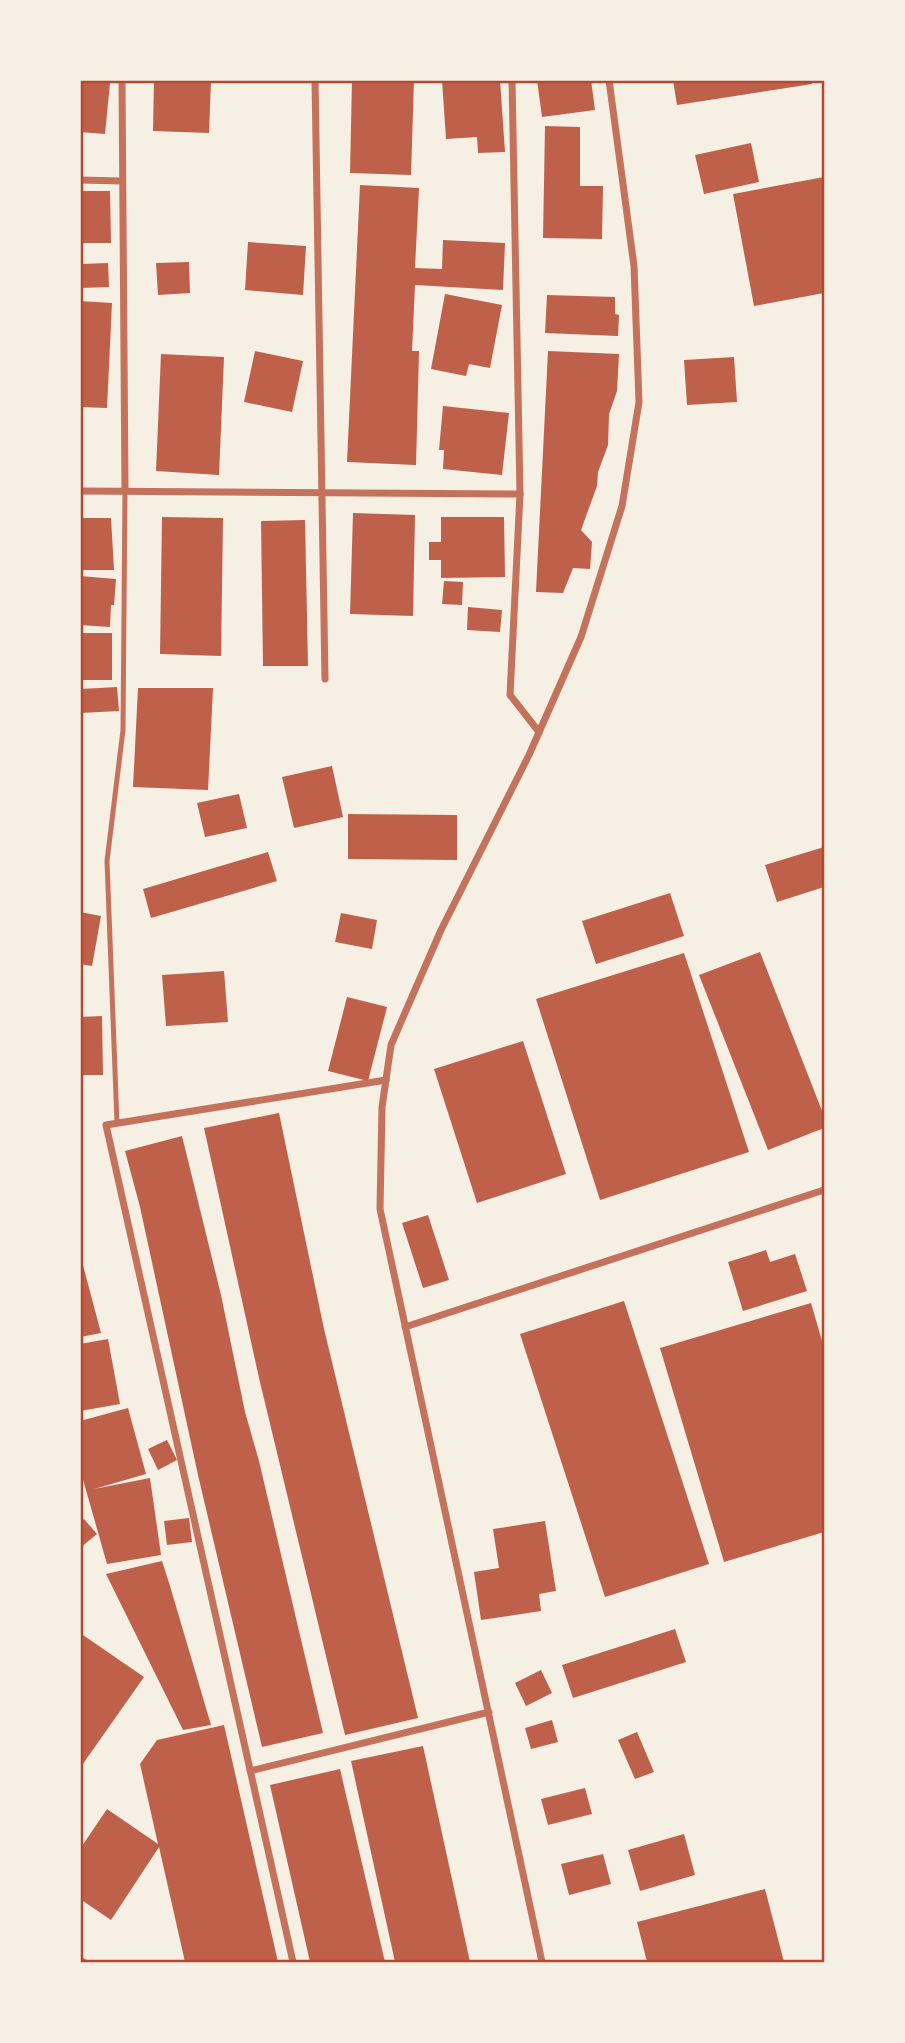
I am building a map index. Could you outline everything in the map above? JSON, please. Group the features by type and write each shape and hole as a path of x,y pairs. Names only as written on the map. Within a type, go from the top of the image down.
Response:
{"street":[{"path":"122,80 125,490"},
{"path":"315,80 325,679"},
{"path":"512,80 520,494 510,695 539,732"},
{"path":"542,1962 380,1209 382,1107 391,1045 441,930 539,732 582,637 622,506 639,402 634,266 609,80"},
{"path":"80,180 122,181"},
{"path":"80,491 520,494"},
{"path":"293,1962 106,1125 386,1080"},
{"path":"405,1326 824,1190"},
{"path":"250,1771 489,1712"}],"lane":[{"path":"117,1123 107,861 123,730 125,490"},
{"path":"80,1959 85,1962"}],"building":[{"path":"80,80 110,83 105,134 80,132"},
{"path":"154,80 211,80 209,133 153,131"},
{"path":"352,80 414,80 411,175 350,173"},
{"path":"442,80 500,80 505,152 478,153 477,137 446,139"},
{"path":"537,80 591,80 595,110 542,117"},
{"path":"673,80 811,80 812,84 677,105"},
{"path":"545,126 580,127 580,186 603,186 602,239 543,238"},
{"path":"751,143 759,182 704,194 695,155"},
{"path":"824,177 824,293 754,306 733,194"},
{"path":"360,185 419,188 415,268 442,269 443,240 505,243 503,290 415,285 412,351 419,351 416,465 347,462"},
{"path":"80,191 110,191 111,243 80,243"},
{"path":"248,242 306,246 303,295 245,290"},
{"path":"189,262 190,293 158,295 156,263"},
{"path":"108,263 109,287 80,288 80,264"},
{"path":"445,294 502,305 490,368 469,364 466,376 431,369"},
{"path":"547,295 615,297 615,314 619,315 618,336 545,333"},
{"path":"80,301 112,303 107,408 80,407"},
{"path":"255,351 303,361 292,412 244,402"},
{"path":"548,351 619,354 617,391 609,414 608,445 581,530 592,542 590,569 573,568 563,593 536,592"},
{"path":"161,354 224,357 219,475 156,471"},
{"path":"734,357 737,402 687,405 684,360"},
{"path":"443,406 509,413 502,475 443,469 444,450 439,450"},
{"path":"353,513 415,515 413,616 350,614"},
{"path":"162,517 223,518 221,656 160,654"},
{"path":"441,517 504,517 505,577 441,578 441,560 429,560 429,542 441,542"},
{"path":"80,518 111,518 114,570 80,570"},
{"path":"305,520 308,666 263,666 261,521"},
{"path":"80,576 116,579 110,627 80,625"},
{"path":"444,581 463,582 462,605 442,604"},
{"path":"468,607 502,610 500,632 467,630"},
{"path":"80,633 112,633 112,680 80,680"},
{"path":"117,687 119,711 80,713 80,689"},
{"path":"138,688 213,688 208,790 133,787"},
{"path":"332,766 343,817 294,828 282,777"},
{"path":"239,794 247,828 205,837 197,803"},
{"path":"348,814 457,815 457,860 348,859"},
{"path":"824,847 824,887 777,902 765,865"},
{"path":"268,852 277,881 151,918 143,889"},
{"path":"670,893 684,936 596,964 582,921"},
{"path":"80,912 101,916 92,966 80,964"},
{"path":"341,913 377,920 372,949 335,942"},
{"path":"760,952 824,1116 824,1128 768,1150 699,975"},
{"path":"684,953 749,1152 600,1200 536,999"},
{"path":"224,971 228,1022 166,1026 162,975"},
{"path":"347,997 387,1007 368,1081 328,1071"},
{"path":"102,1016 103,1075 80,1075 80,1017"},
{"path":"523,1041 566,1174 477,1203 434,1069"},
{"path":"279,1113 324,1329 418,1718 345,1735 259,1378 204,1128"},
{"path":"182,1136 221,1295 245,1412 323,1733 262,1747 125,1151"},
{"path":"428,1215 449,1280 423,1288 402,1223"},
{"path":"766,1250 770,1262 795,1254 807,1291 743,1311 728,1262"},
{"path":"80,1254 101,1333 80,1337"},
{"path":"624,1301 709,1564 605,1597 520,1334"},
{"path":"811,1303 824,1348 824,1532 724,1562 660,1348"},
{"path":"108,1339 120,1404 80,1411 80,1344"},
{"path":"128,1408 146,1474 94,1489 150,1478 161,1555 107,1564 80,1469 80,1421"},
{"path":"167,1440 177,1460 158,1470 148,1449"},
{"path":"189,1518 192,1542 167,1545 164,1521"},
{"path":"84,1519 97,1534 80,1548 80,1522"},
{"path":"545,1521 556,1591 539,1594 541,1611 481,1620 474,1572 499,1568 493,1529"},
{"path":"162,1561 211,1725 183,1730 106,1574"},
{"path":"675,1629 686,1662 573,1698 562,1665"},
{"path":"80,1633 144,1677 80,1768"},
{"path":"541,1670 552,1693 526,1706 515,1683"},
{"path":"552,1720 558,1742 531,1749 525,1728"},
{"path":"224,1725 278,1962 185,1962 159,1847 111,1920 80,1899 80,1849 107,1809 158,1844 140,1764 157,1740"},
{"path":"637,1732 654,1772 635,1779 618,1740"},
{"path":"423,1746 470,1962 395,1962 351,1761"},
{"path":"340,1769 385,1962 310,1962 270,1785"},
{"path":"585,1788 592,1814 548,1825 541,1799"},
{"path":"684,1834 695,1875 640,1891 628,1850"},
{"path":"603,1854 611,1884 569,1895 561,1864"},
{"path":"765,1889 784,1962 647,1962 637,1922"}]}
